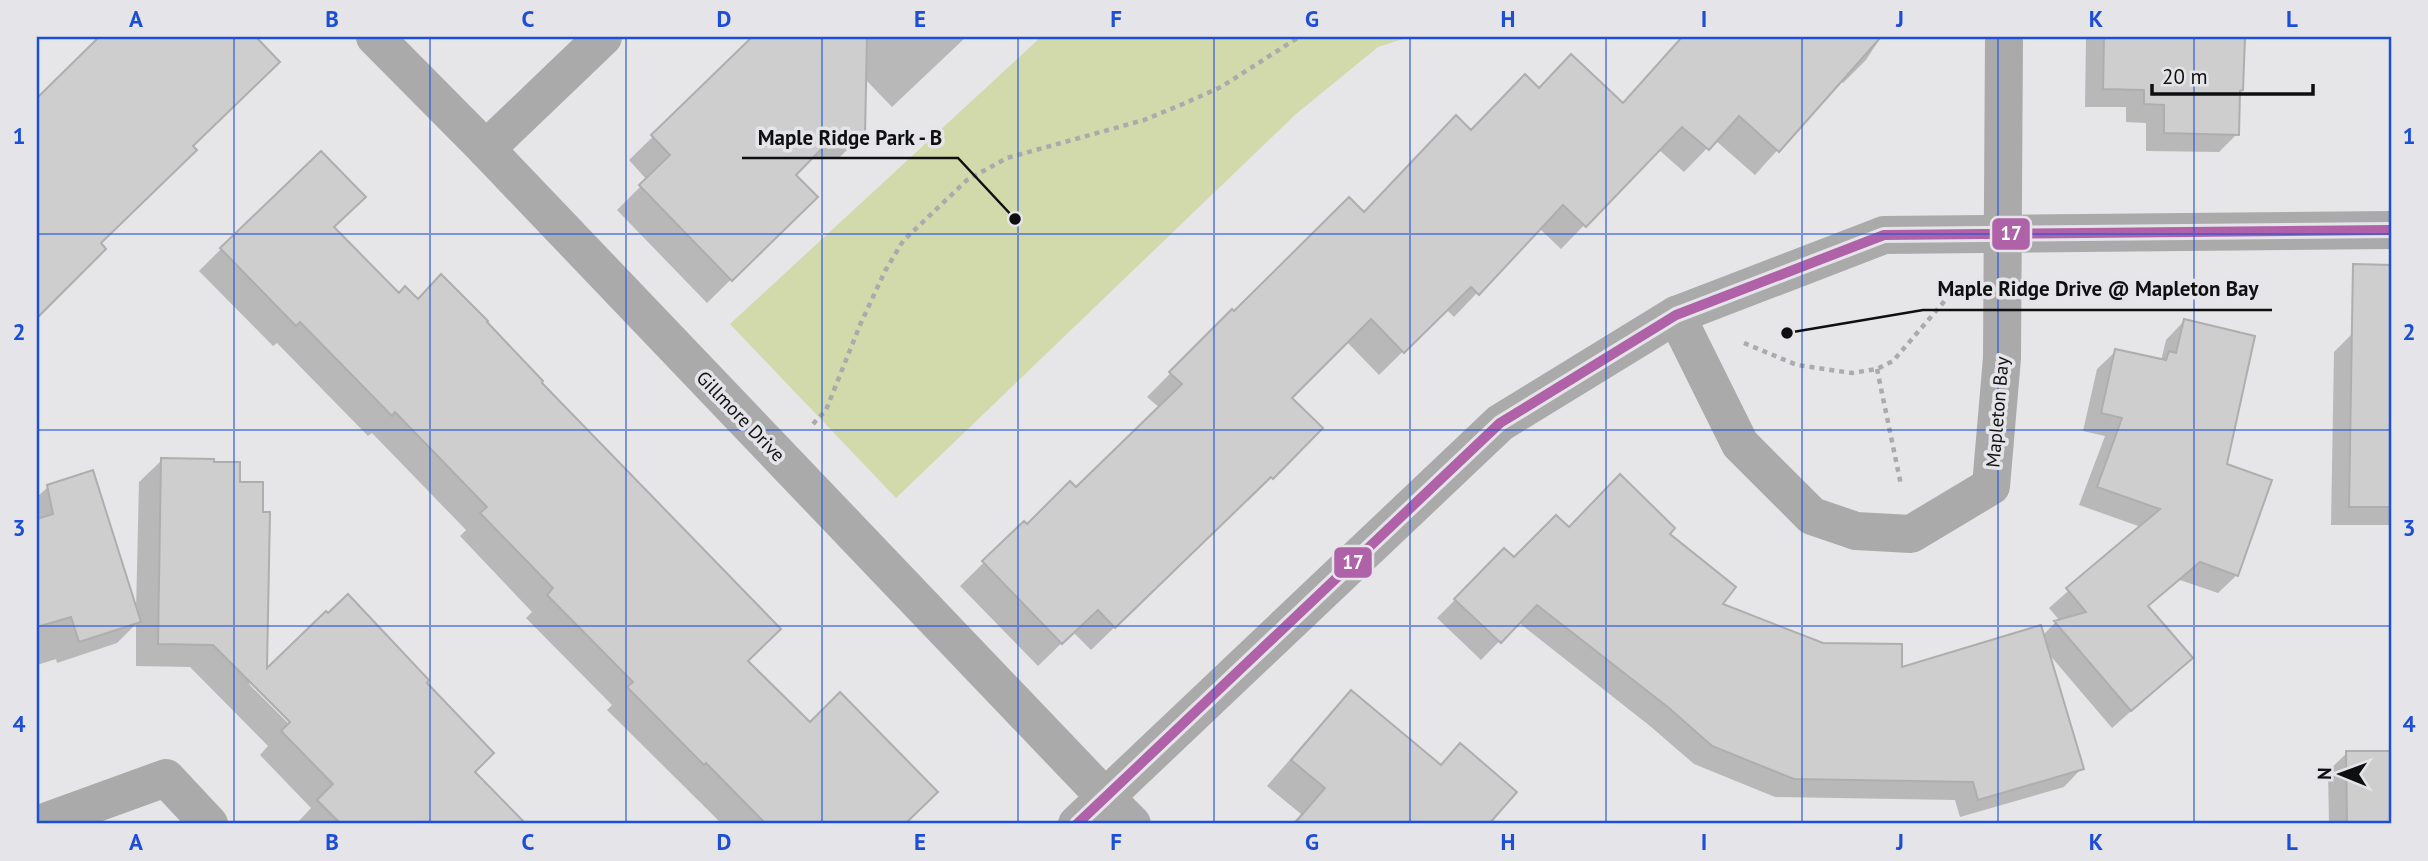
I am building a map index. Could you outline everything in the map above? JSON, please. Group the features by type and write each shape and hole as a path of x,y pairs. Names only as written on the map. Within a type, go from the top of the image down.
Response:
{"street":[{"name":"Gillmore Drive","path":"375,37 486,149 1132,824"},
{"path":"486,149 603,37"},
{"path":"2003,234 2004,37"},
{"path":"1077,824 1500,423 1676,315 1884,235 2391,230"},
{"name":"Mapleton Bay","path":"1912,534 1991,486 2002,358 2003,234"},
{"path":"1676,315 1740,444 1812,516 1856,531 1912,534"},
{"path":"39,824 166,778 209,824"}],"path":[{"path":"781,458 826,410 860,325 885,271 903,242 967,180 1007,158 1144,120 1184,104 1221,87 1299,37"},
{"path":"1676,315 1797,365 1852,373 1877,369 1893,361 2003,234"},
{"path":"1877,369 1912,534"}],"green space":[{"path":"1041,37 1409,37 1378,47 1296,114 896,498 730,324"}],"building":[{"path":"99,37 256,37 280,62 193,146 197,150 101,243 106,249 37,318 37,98"},
{"path":"752,37 867,37 865,134 836,134 796,175 818,197 732,281 639,185 670,155 651,135"},
{"path":"1682,37 1881,37 1779,152 1739,116 1709,150 1682,127 1586,227 1563,205 1479,295 1471,287 1404,353 1371,319 1292,398 1323,428 1273,479 1271,477 1115,628 1098,610 1062,644 982,561 1024,521 1027,524 1070,481 1076,487 1182,384 1169,372 1349,197 1364,212 1456,115 1471,130 1525,74 1539,88 1571,54 1623,103"},
{"path":"2104,37 2245,37 2239,135 2164,133 2164,105 2144,104 2144,90 2103,89"},
{"path":"321,151 366,197 334,227 399,293 405,286 418,299 441,274 488,321 542,383 781,629 748,661 810,722 840,692 938,792 905,824 766,824 627,687 633,682 547,595 553,588 480,513 487,507 395,412 392,416 300,322 296,326 220,248"},
{"path":"2353,264 2391,265 2391,507 2349,507"},
{"path":"2184,319 2255,336 2227,464 2272,480 2238,576 2200,562 2148,606 2193,658 2131,711 2054,621 2086,612 2066,588 2160,509 2097,487 2122,418 2101,413 2115,349 2166,360 2169,351 2176,353"},
{"path":"161,458 240,462 240,482 263,482 263,512 270,512 267,668 326,611 328,613 348,594 494,753 475,772 526,824 341,824 317,800 333,784 281,731 290,722 213,645 158,644"},
{"path":"93,470 141,622 79,642 71,617 37,627 37,519 53,514 47,485"},
{"path":"1620,474 1675,528 1670,534 1736,587 1723,604 1823,643 1902,644 1902,667 2041,625 2084,769 1978,800 1973,782 1794,779 1712,746 1669,708 1537,605 1501,643 1454,599 1504,548 1514,557 1556,515 1569,527"},
{"path":"1351,690 1441,765 1460,743 1517,792 1489,824 1294,824 1325,788 1291,760"},
{"path":"2346,751 2391,751 2391,822 2347,822"}],"transit line":[{"name":"17","path":"1077,824 1500,423 1676,315 1884,235 2391,230"}],"place":[{"name":"Maple Ridge Park - B","path":"1015,219"},
{"name":"Maple Ridge Drive @ Mapleton Bay","path":"1787,333"}]}
